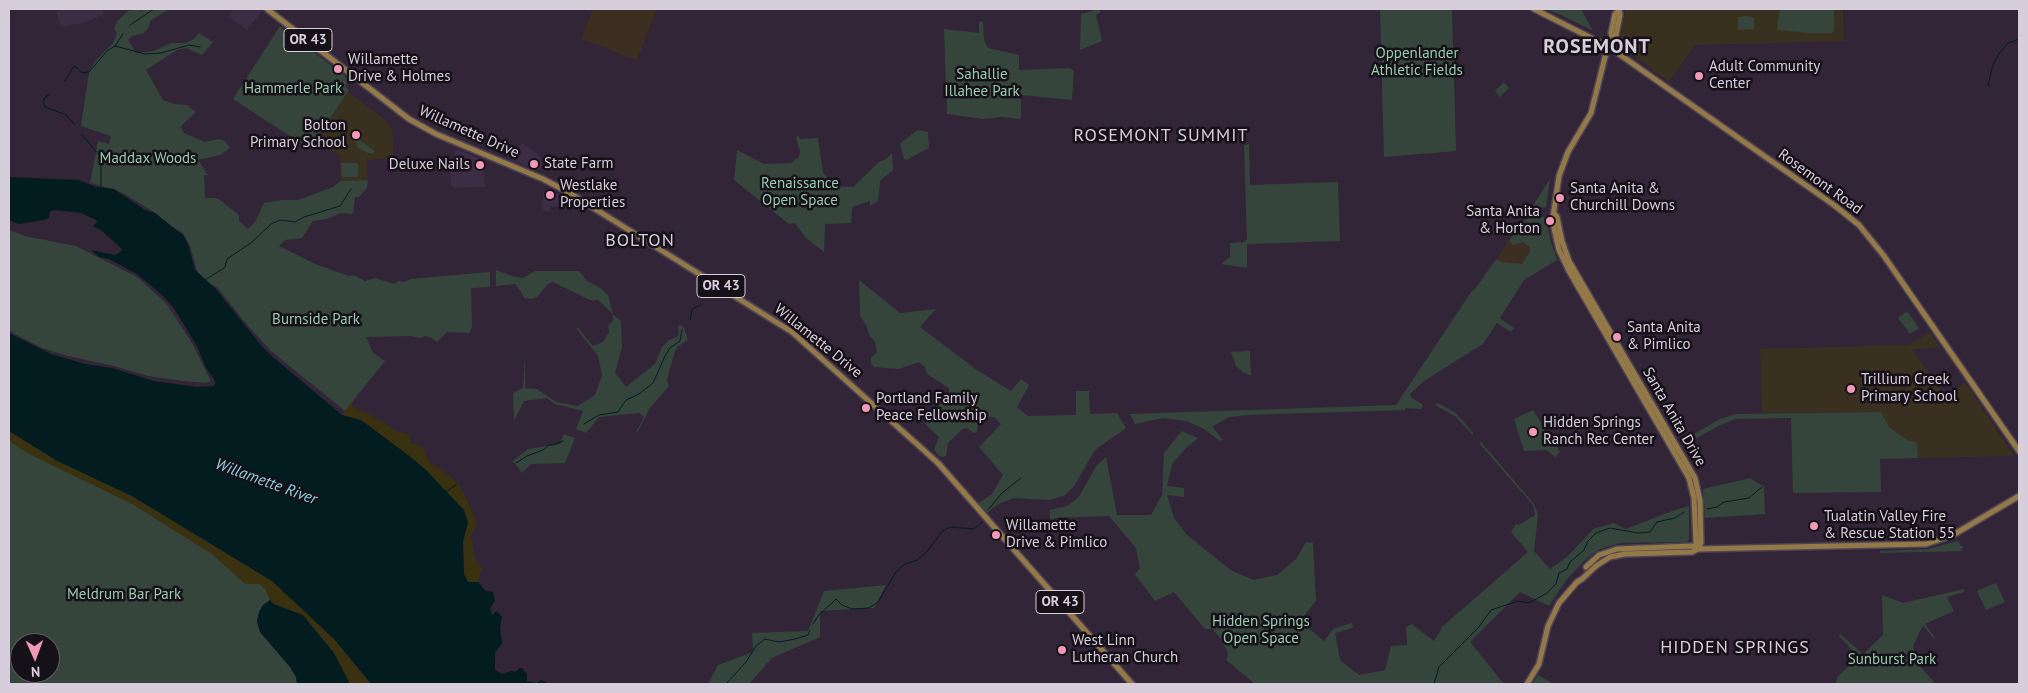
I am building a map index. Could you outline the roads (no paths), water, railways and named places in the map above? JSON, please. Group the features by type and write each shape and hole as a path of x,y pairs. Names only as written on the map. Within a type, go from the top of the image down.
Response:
{"main road":[{"name":"Willamette Drive","path":"267,9 409,119 436,134 556,185 625,226 792,332 936,460 1132,684"},
{"name":"Rosemont Road","path":"1534,9 1609,47 1859,225 1889,263 2019,451"},
{"name":"Santa Anita Drive","path":"1619,10 1618,29 1616,35 1612,37 1590,116 1562,166 1556,185 1552,217 1555,234 1565,264 1690,480 1694,498 1696,543 1698,549"},
{"path":"1527,684 1539,664 1546,633 1562,600 1599,563 1614,555 1692,552 1698,549 1926,544 1953,535 2019,496"},
{"path":"1586,567 1599,555 1617,549 1692,546 1698,549"}],"water":[{"name":"Willamette River","path":"9,177 79,180 96,187 114,189 145,210 155,213 184,236 195,270 215,288 260,344 274,358 342,415 361,420 408,455 426,470 464,510 468,522 463,542 464,574 468,582 478,582 486,591 493,592 495,601 490,608 492,615 497,611 502,617 500,627 502,643 495,653 495,670 502,674 512,671 516,672 519,668 522,668 527,674 527,681 537,683 541,680 550,684 371,684 334,639 272,581 132,496 57,461 9,431 9,333 51,354 85,364 112,368 154,381 197,387 214,386 215,384 197,346 173,307 162,295 137,274 109,259 99,257 91,250 115,255 123,250 102,231 93,226 97,222 96,220 81,213 54,210 50,212 49,218 44,220 19,224 11,221 9,219"},
{"path":"270,600 274,604 303,615 334,653 350,684 297,684 296,677 290,667 260,632 257,621 259,612 263,605"}],"waterway":[{"path":"130,25 154,9"},
{"path":"65,81 73,67 76,67 82,73 89,72 107,51 115,46 123,34"},
{"path":"1988,86 1992,68 1998,55 2008,43 2019,39"},
{"path":"115,46 145,54 161,53 189,45 200,47"},
{"path":"49,95 45,97 43,102 45,107 66,115 75,125"},
{"path":"82,135 101,157 101,187"},
{"path":"205,280 225,267 227,259 252,242 271,224 280,220 295,222 304,217 340,206 351,189"},
{"path":"690,320 692,309 701,305"},
{"path":"584,424 599,415 618,412 626,400 639,394 653,383 670,348 680,341 682,330"},
{"path":"516,463 527,456 543,450 549,445 563,441"},
{"path":"988,510 1002,493 1021,478"},
{"path":"446,492 457,484"},
{"path":"1707,509 1717,507 1724,502 1749,498 1762,487"},
{"path":"1434,684 1439,667 1478,628 1491,610 1518,601 1529,603 1547,593 1556,584 1559,573 1567,569 1570,562 1584,550 1588,541 1596,533 1610,528 1638,533 1650,532 1657,522 1675,518 1684,512"},
{"path":"813,624 818,616 836,599 842,605 852,609 869,608 878,602 896,572 905,564 917,560 928,551 942,531 950,527 974,529 982,522"},
{"path":"726,684 746,662 756,646 765,639 779,642 795,639 808,635 810,630"}],"place":[{"name":"Willamette Drive & Holmes","path":"338,69"},
{"name":"Adult Community Center","path":"1699,76"},
{"name":"Bolton Primary School","path":"356,135"},
{"name":"State Farm","path":"534,164"},
{"name":"Deluxe Nails","path":"480,165"},
{"name":"Westlake Properties","path":"550,195"},
{"name":"Santa Anita & Churchill Downs","path":"1560,198"},
{"name":"Santa Anita & Horton","path":"1550,221"},
{"name":"Santa Anita & Pimlico","path":"1617,337"},
{"name":"Trillium Creek Primary School","path":"1851,389"},
{"name":"Portland Family Peace Fellowship","path":"866,408"},
{"name":"Hidden Springs Ranch Rec Center","path":"1533,432"},
{"name":"Tualatin Valley Fire & Rescue Station 55","path":"1814,526"},
{"name":"Willamette Drive & Pimlico","path":"996,535"},
{"name":"West Linn Lutheran Church","path":"1062,650"}],"district":[{"name":"ROSEMONT","path":"1597,47"},
{"name":"ROSEMONT SUMMIT","path":"1161,136"},
{"name":"BOLTON","path":"640,241"},
{"name":"HIDDEN SPRINGS","path":"1735,648"}],"park label":[{"name":"Oppenlander Athletic Fields","path":"1417,62"},
{"name":"Sahallie Illahee Park","path":"982,84"},
{"name":"Hammerle Park","path":"293,89"},
{"name":"Maddax Woods","path":"148,159"},
{"name":"Renaissance Open Space","path":"800,192"},
{"name":"Burnside Park","path":"316,320"},
{"name":"Meldrum Bar Park","path":"124,595"},
{"name":"Hidden Springs Open Space","path":"1261,630"},
{"name":"Sunburst Park","path":"1892,660"}]}
